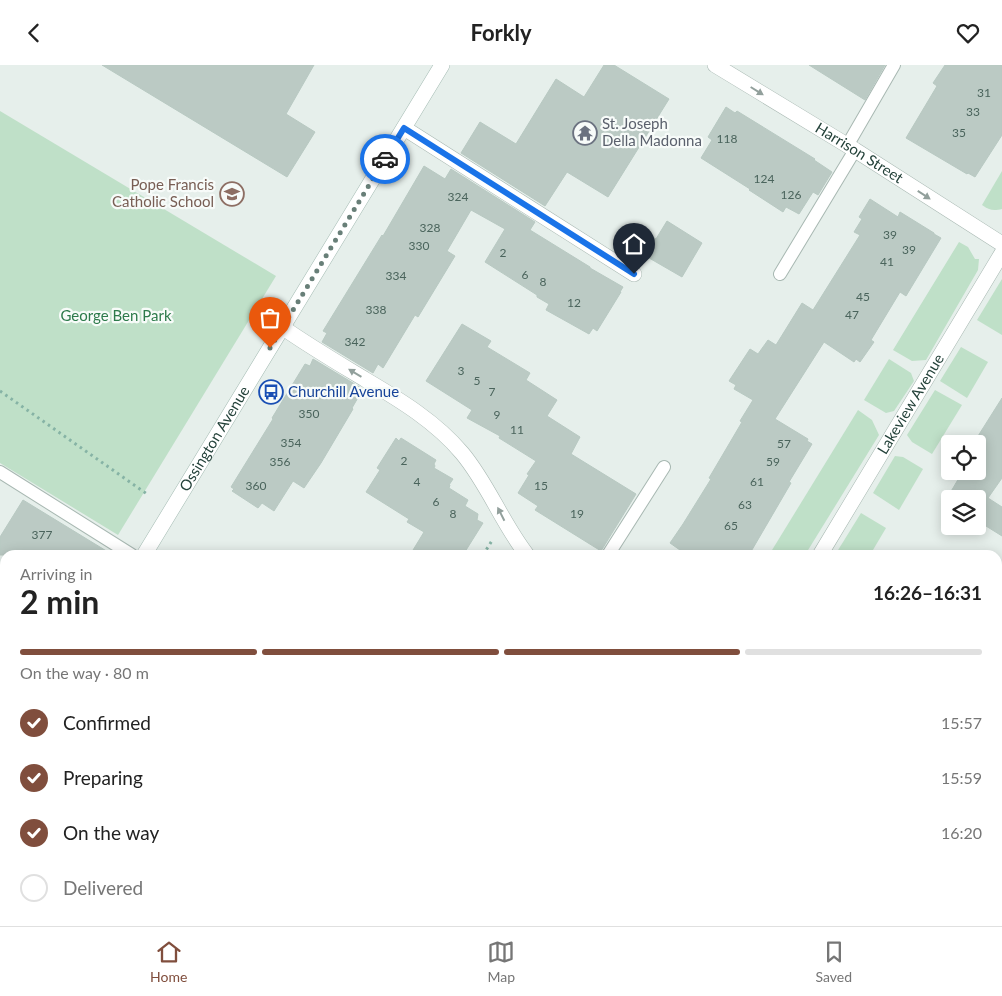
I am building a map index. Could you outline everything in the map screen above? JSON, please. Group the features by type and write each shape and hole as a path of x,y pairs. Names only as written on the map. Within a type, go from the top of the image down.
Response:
{"street":[{"name":"Ossington Avenue","path":"147,550 442,65"},
{"name":"Harrison Street","path":"715,65 851,148 1002,244"},
{"path":"404,128 634,274"},
{"name":"Lakeview Avenue","path":"823,550 1002,253"},
{"path":"282,327 308,345 397,398 447,437 473,467 511,533 523,550"}],"lane":[{"path":"780,274 851,148 894,65"},
{"path":"611,550 664,467"},
{"path":"0,472 124,550"}],"path":[{"path":"0,391 148,494"},
{"path":"486,550 495,535"}],"green space":[{"name":"George Ben Park","path":"0,111 276,276 118,535 0,463"},
{"path":"1002,171 1002,209 989,209 982,205"},
{"path":"959,242 968,247 975,259 979,259 978,270 926,360 912,361 893,350"},
{"path":"1002,279 1002,335 977,320"},
{"path":"961,347 988,362 967,398 940,381"},
{"path":"889,359 911,373 914,381 894,411 886,413 864,400"},
{"path":"935,390 962,405 944,435 941,435 941,439 932,454 912,442 907,435"},
{"path":"858,410 872,420 879,435 808,550 772,550"},
{"path":"895,456 903,457 923,469 899,510 873,493"},
{"path":"861,513 886,528 873,550 838,550"}],"building":[{"path":"102,65 314,65 286,114 315,132 287,177"},
{"name":"St. Joseph Della Madonna","path":"604,65 614,65 669,99 608,197 567,172 545,206 461,153 480,122 516,144 556,79 584,97"},
{"path":"809,65 885,65 865,100"},
{"path":"945,65 1002,65 1002,135 975,177 906,138 937,86 933,83"},
{"path":"726,107 735,113 737,111 815,159 832,172 818,195 813,192 799,214 786,207 783,212 701,158 712,140 708,137"},
{"path":"424,166 445,179 451,169 535,222 530,230 623,287 597,331 593,328 589,334 546,310 549,304 485,262 505,229 471,210 447,251 455,256 418,317 415,315 383,368 378,364 373,373 322,342 327,333 323,331 383,236"},
{"path":"870,199 898,217 900,212 941,238 906,296 900,292 871,340 874,342 860,362 856,359 854,362 824,342 775,419 808,439 807,441 812,444 752,550 680,550 670,543 711,479 709,478 753,400 734,389 736,385 729,381 750,349 758,354 768,340 776,345 802,303 813,310 860,235 854,232 862,219 859,217"},
{"path":"667,221 702,243 682,277 637,251 648,234 656,239"},
{"path":"462,324 491,341 487,347 530,373 526,380 557,400 547,416 580,437 571,454 636,494 602,550 535,510 538,506 518,493 536,461 499,438 500,436 467,418 472,410 426,381"},
{"path":"313,359 363,389 321,463 304,488 293,481 274,511 262,503 258,508 232,491 234,489 231,487 305,364 310,366"},
{"path":"1002,398 1002,478 988,498 1002,507 1002,536 986,526 986,490 952,490 958,480 986,480 986,435 979,435"},
{"path":"396,438 399,441 401,438 436,460 434,468 453,479 449,488 468,500 465,506 478,514 477,520 483,523 466,550 413,550 424,532 407,522 409,519 366,492 380,470 377,468"},
{"path":"23,500 105,550 0,550 0,537"}],"way so far":[{"path":"270,348 385,159"}],"place":[{"name":"St. Joseph Della Madonna","path":"585,133"},
{"name":"Pope Francis Catholic School","path":"232,194"},
{"name":"Churchill Avenue","path":"271,392"}],"route":[{"path":"385,159 404,128 634,274"}]}
